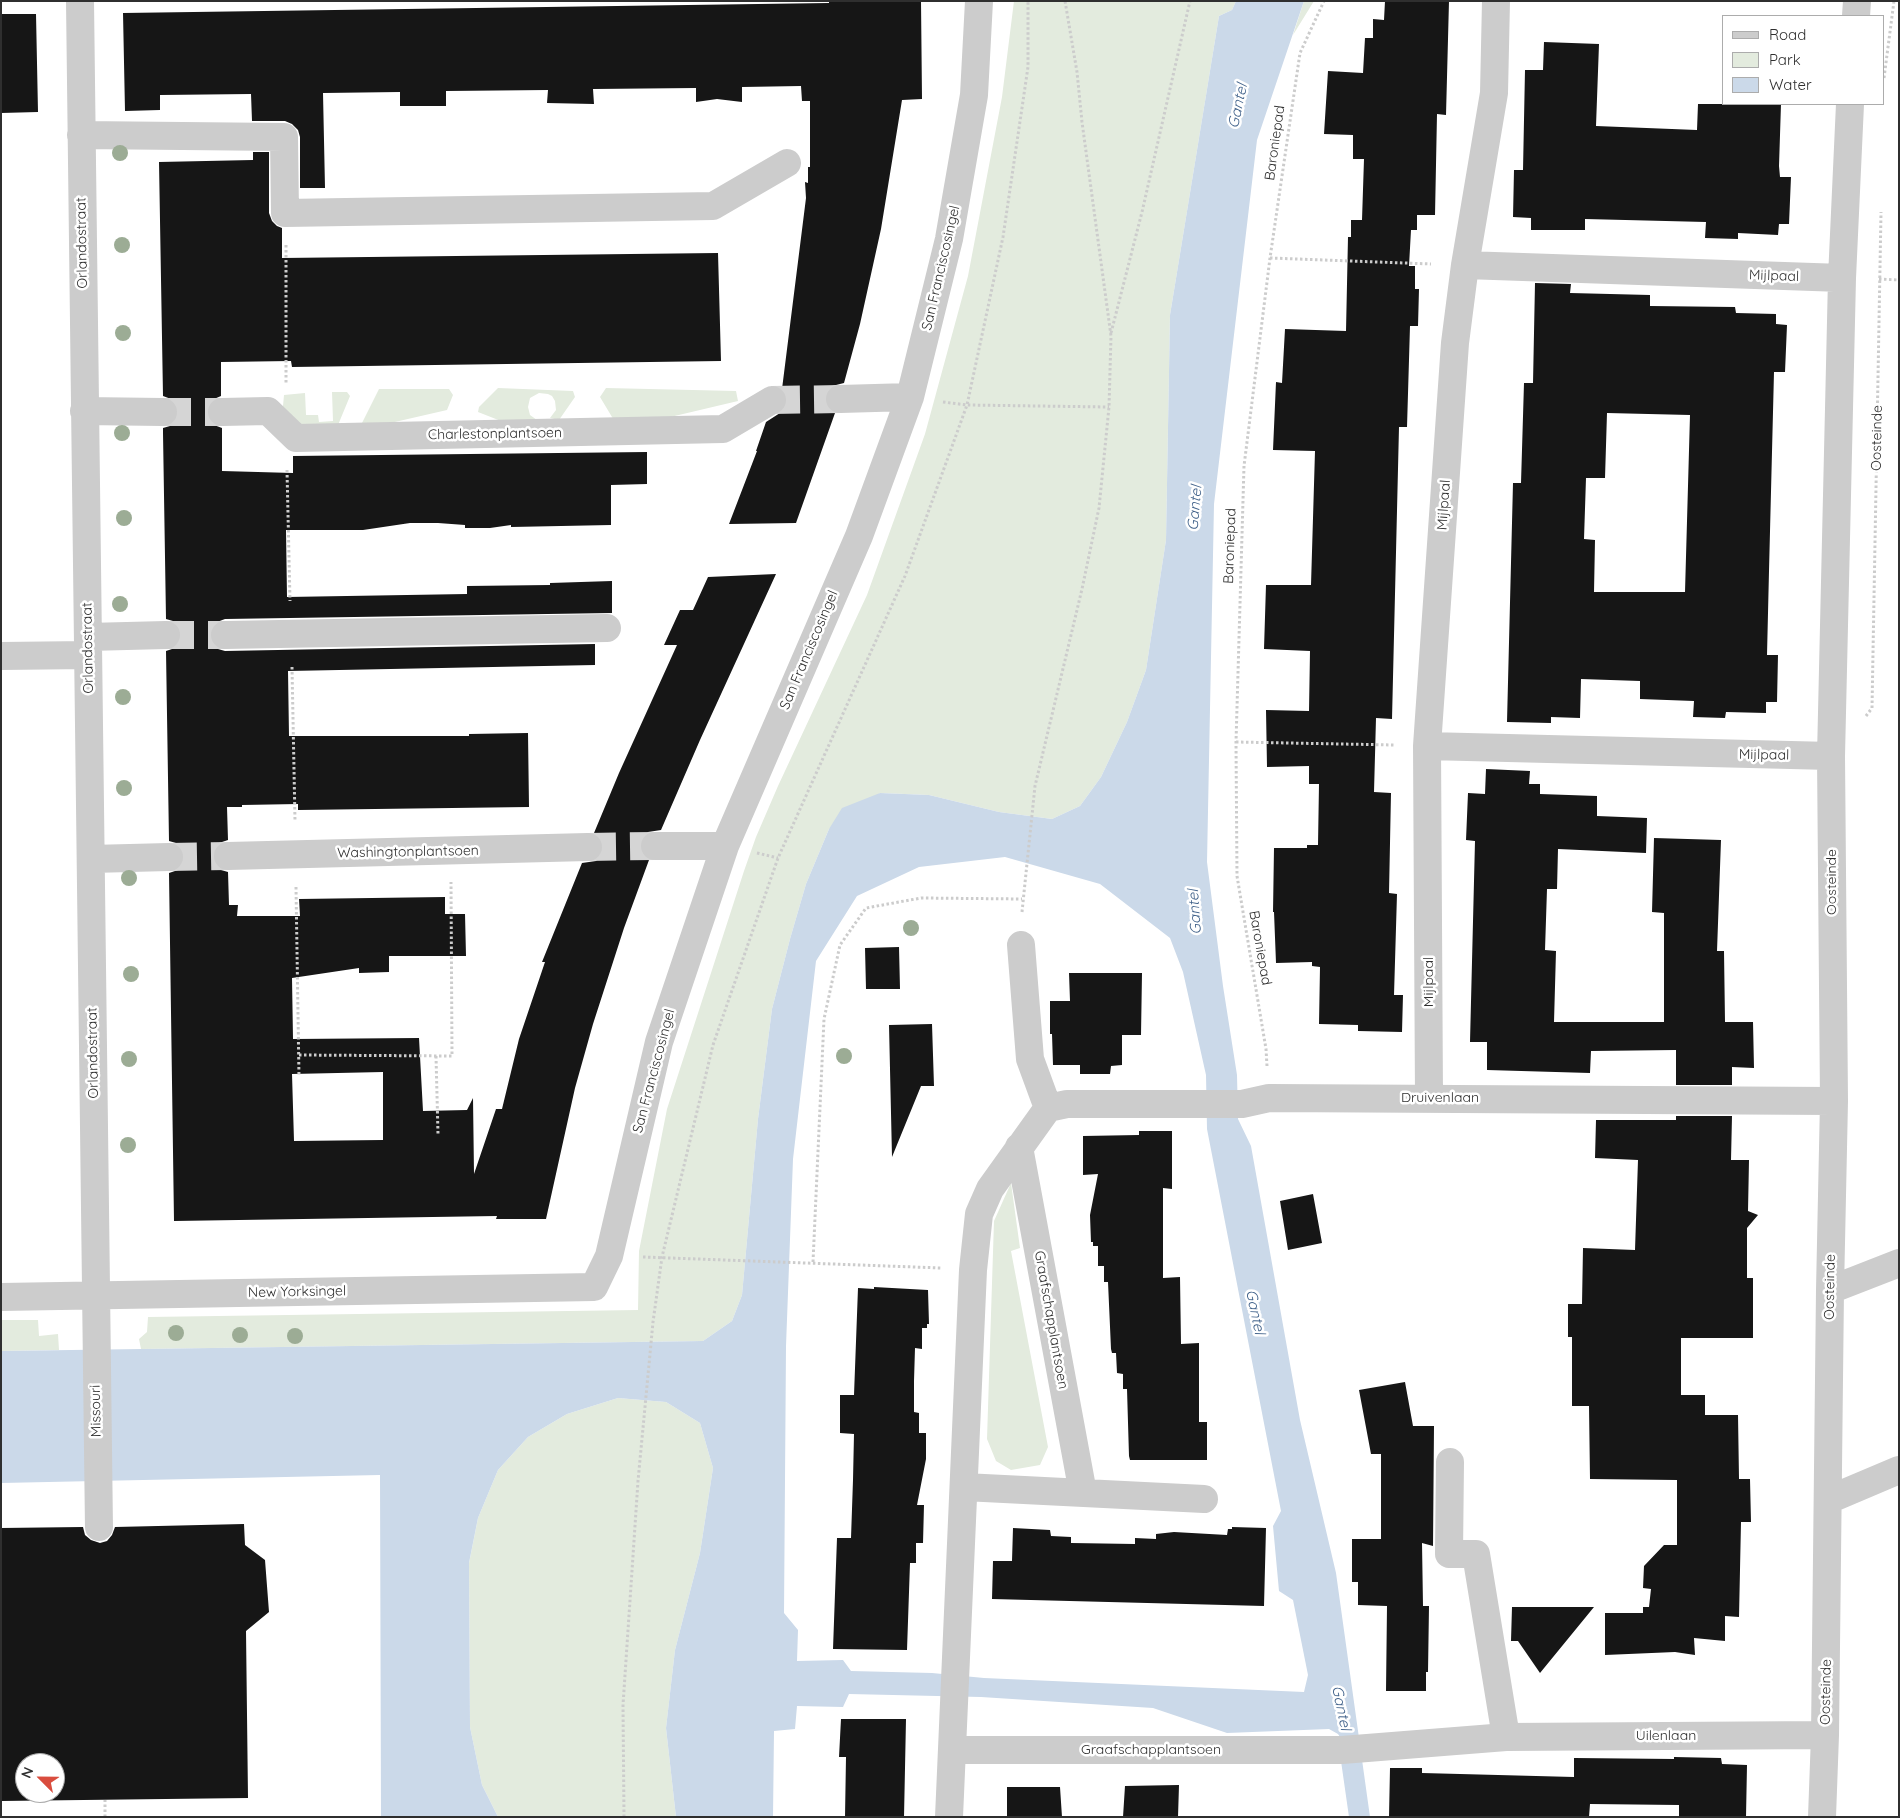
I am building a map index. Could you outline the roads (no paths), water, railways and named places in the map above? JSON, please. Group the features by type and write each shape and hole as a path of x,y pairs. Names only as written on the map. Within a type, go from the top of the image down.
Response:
{"street":[{"name":"Orlandostraat","path":"80,1 84,411 92,859 95,1296"},
{"name":"San Franciscosingel","path":"594,1287 610,1256 659,1042 725,846 858,536 910,397 949,239 974,94 979,1"},
{"name":"Mijlpaal","path":"1429,1098 1428,746 1454,343 1494,93 1496,1"},
{"path":"1856,15 1857,1"},
{"name":"Oosteinde","path":"1822,1817 1825,1735 1834,1101 1831,756 1842,278 1850,105"},
{"path":"81,135 284,137 285,213 713,206 787,163"},
{"name":"Mijlpaal","path":"1465,265 1842,278"},
{"path":"840,399 910,397"},
{"name":"Charlestonplantsoen","path":"222,412 268,411 296,438 694,430 723,429 772,400"},
{"path":"84,411 163,412"},
{"path":"224,635 607,628"},
{"path":"1,656 166,635"},
{"name":"Mijlpaal","path":"1428,746 1831,756"},
{"path":"655,846 725,846"},
{"name":"Washingtonplantsoen","path":"228,856 588,847"},
{"path":"92,859 169,857"},
{"path":"949,1817 973,1270 979,1214 990,1190 1048,1108 1030,1059 1021,945"},
{"name":"Druivenlaan","path":"1048,1108 1067,1104 1242,1104 1269,1098 1834,1101"},
{"name":"Graafschapplantsoen","path":"1019,1147 1082,1493"},
{"path":"1830,1290 1899,1263"},
{"name":"New Yorksingel","path":"1,1298 594,1287"},
{"name":"Missouri","path":"95,1296 98,1527"},
{"path":"1450,1462 1449,1554 1476,1554 1506,1737"},
{"path":"1828,1500 1899,1470"},
{"path":"964,1487 1204,1499"},
{"name":"Uilenlaan","path":"1350,1750 1506,1737 1825,1735"},
{"name":"Graafschapplantsoen","path":"952,1750 1350,1750"}],"water":[{"name":"Gantel","path":"1236,1 1304,1 1257,140 1214,504 1207,862 1237,1075 1238,1119 1251,1146 1300,1420 1336,1573 1370,1817 1349,1817 1341,1761 1342,1740 1338,1734 1329,1729 1227,1733 1153,1708 981,1697 849,1694 843,1707 797,1706 795,1729 774,1731 773,1817 676,1817 666,1728 675,1650 700,1553 713,1468 700,1423 666,1402 618,1398 567,1414 528,1437 498,1470 478,1518 469,1563 470,1727 482,1785 498,1817 381,1817 380,1475 1,1483 1,1351 703,1341 732,1321 742,1295 758,1119 772,1009 806,884 829,829 842,808 880,793 929,795 999,812 1052,819 1080,806 1101,777 1127,722 1146,670 1166,540 1170,315 1219,16 1232,10","holes":["1005,857 1100,884 1170,938 1183,972 1206,1075 1207,1129 1281,1511 1273,1526 1279,1591 1293,1600 1308,1675 1304,1692 984,1678 932,1673 851,1671 843,1660 797,1661 798,1630 784,1613 786,1346 793,1159 816,961 857,896 919,867"]}],"tunnel":[{"path":"772,400 840,399"},
{"path":"163,412 222,412"},
{"path":"166,635 225,635"},
{"path":"588,847 655,846"},
{"path":"169,857 228,856"}]}
